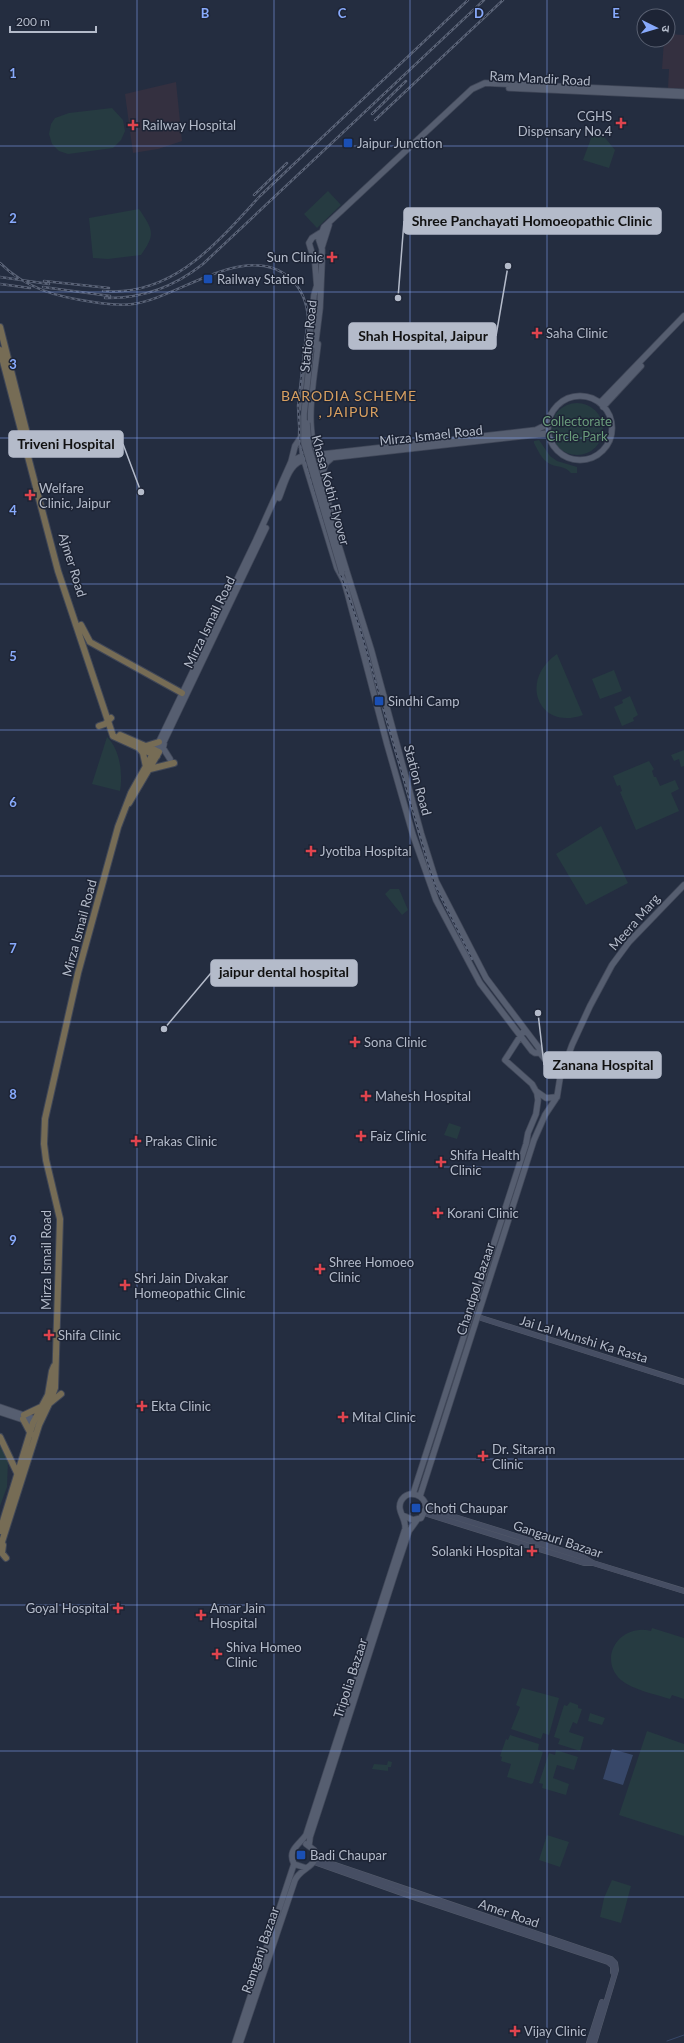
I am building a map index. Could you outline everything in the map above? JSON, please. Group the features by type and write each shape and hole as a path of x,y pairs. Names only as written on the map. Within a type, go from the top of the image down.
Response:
{"highway":[{"path":"0,327 17,405"},
{"path":"0,350 17,405"},
{"name":"Ajmer Road","path":"17,405 63,575 84,632 110,719"},
{"path":"87,643 99,647 182,693"},
{"path":"99,647 92,650 91,656 114,735 156,753"},
{"path":"99,726 110,719"},
{"path":"143,747 159,742"},
{"path":"143,747 143,753 148,768 172,761"},
{"name":"Mirza Ismail Road","path":"46,1405 54,1366 60,1219 46,1160 44,1144 45,1119 78,974 118,827 125,807 156,753"},
{"name":"Mirza Ismail Road","path":"0,1548 31,1434 55,1388 56,1372 54,1366"},
{"path":"31,1434 23,1417 46,1405 62,1394"},
{"name":"Mirza Ismail Road","path":"0,1531 20,1476 37,1422"},
{"path":"0,1437 20,1476"},
{"path":"4,1537 2,1553 6,1558"}],"main road":[{"name":"Ram Mandir Road","path":"310,248 310,241 320,233 324,227 389,165 479,85 485,83 684,96"},
{"name":"Ram Mandir Road","path":"321,245 327,227 332,222 478,88 486,86 533,87"},
{"path":"533,87 684,92"},
{"path":"320,233 321,245"},
{"name":"Station Road","path":"319,288 321,245"},
{"name":"Station Road","path":"310,248 315,263 319,288 323,292 323,310 312,392 310,424 321,476 349,571 346,580 380,718 414,835 436,900 480,983 522,1033"},
{"path":"291,462 295,446 301,437 303,397 314,295 319,288"},
{"name":"Khasa Kothi Flyover","path":"319,288 307,433 314,466 346,580"},
{"path":"602,405 684,316"},
{"path":"602,405 684,321"},
{"path":"316,456 536,430 544,426 551,414 562,402 574,397 590,398 602,405 611,421 611,434 603,449 593,457 577,459 562,454 551,441 549,433 549,421 551,414"},
{"name":"Mirza Ismael Road","path":"316,456 333,457 549,433"},
{"name":"Station Road","path":"301,437 304,458 337,568 346,580 436,882 486,978 522,1033"},
{"name":"Mirza Ismail Road","path":"241,578 291,462 316,456"},
{"path":"321,476 326,463 333,457"},
{"name":"Mirza Ismail Road","path":"156,753 159,742 212,638 290,471 297,462 304,458"},
{"name":"Mirza Ismail Road","path":"156,753 165,738 182,693 212,638"},
{"path":"165,738 163,748 172,761"},
{"name":"Meera Marg","path":"589,1010 620,953 684,885"},
{"name":"Meera Marg","path":"589,1010 592,1008 624,952 684,890"},
{"path":"560,1078 540,1053 535,1053 532,1050 522,1033 505,1060 532,1084 536,1091 546,1098 558,1095 560,1078 565,1061 589,1010"},
{"path":"549,1065 565,1061"},
{"name":"Chandpol Bazaar","path":"413,1494 526,1144 528,1133 536,1114 538,1100 536,1091"},
{"name":"Chandpol Bazaar","path":"420,1496 538,1130 558,1095"},
{"name":"Jai Lal Munshi Ka Rasta","path":"478,1318 684,1382"},
{"path":"0,1407 37,1422"},
{"path":"0,1412 23,1417"},
{"path":"413,1494 420,1496 425,1502 425,1511 417,1520 409,1520 402,1515 399,1508 401,1500 407,1495 413,1494"},
{"name":"Gangauri Bazaar","path":"425,1511 583,1557 593,1563 684,1590"},
{"name":"Tripolia Bazaar","path":"310,1845 313,1829 405,1529 402,1515"},
{"name":"Tripolia Bazaar","path":"297,1845 306,1835 341,1736 409,1531 417,1520"},
{"path":"304,1843 310,1845 314,1850 315,1860 306,1868 294,1864 291,1854 297,1845 304,1843"},
{"name":"Amer Road","path":"315,1860 610,1963 613,1970 589,2043"},
{"name":"Amer Road","path":"315,1860 611,1959 615,1963 616,1970 594,2043"},
{"name":"Ramganj Bazaar","path":"236,2043 294,1864"},
{"name":"Ramganj Bazaar","path":"240,2043 295,1880 300,1871 306,1868"}],"shaded area":[{"path":"676,34 684,35 684,89 668,88 669,69 662,69 663,48 676,48"},
{"path":"176,82 182,141 158,149 133,153 125,94"}],"green space":[{"path":"112,108 123,120 125,131 121,140 113,148 68,154 59,151 52,144 49,134 51,124 55,118 69,113"},
{"path":"593,133 602,134 615,150 609,168 583,160"},
{"path":"328,191 341,205 317,228 304,214"},
{"path":"139,209 150,227 151,232 149,242 141,255 108,259 93,258 89,218"},
{"name":"Collectorate Circle Park","path":"577,403 587,405 595,411 601,419 603,429 601,439 595,447 587,453 577,455 567,453 559,447 553,439 551,429 553,419 559,411 567,405"},
{"path":"539,440 550,456 557,461 577,467 577,473 571,473 566,469 547,462 540,455 534,443 534,441"},
{"path":"557,654 583,715 568,718 555,716 545,710 539,701 536,689 538,677 545,665"},
{"path":"614,670 622,691 600,699 592,679"},
{"path":"630,696 638,715 633,718 634,721 622,726 614,707 623,703 622,700"},
{"path":"107,737 115,748 120,762 120,791 92,784"},
{"path":"684,750 684,766 681,767 679,759 674,761 671,755"},
{"path":"649,761 654,769 652,771 654,777 656,777 660,786 675,780 679,789 671,793 679,811 636,830 620,792 622,791 620,785 617,786 613,776"},
{"path":"601,826 628,883 586,905 556,854"},
{"path":"390,889 399,889 408,910 402,915 385,894"},
{"path":"449,1123 461,1127 457,1139 444,1135"},
{"path":"0,1445 8,1461 7,1487 0,1506"},
{"path":"652,1628 684,1638 684,1699 672,1695 670,1699 638,1689 621,1680 614,1671 611,1662 615,1644 630,1632 640,1630 651,1631"},
{"path":"522,1688 559,1698 549,1735 543,1733 541,1739 511,1729 520,1707 516,1705"},
{"path":"570,1702 578,1705 578,1708 582,1709 577,1724 573,1722 569,1732 584,1737 580,1751 558,1744 560,1739 554,1737 564,1705 567,1706"},
{"path":"590,1713 605,1718 602,1725 588,1721"},
{"path":"647,1731 684,1744 684,1836 619,1815"},
{"path":"510,1735 539,1744 538,1750 543,1752 533,1783 531,1784 507,1777 511,1764 501,1761 502,1757 500,1756 506,1739 508,1740"},
{"path":"556,1750 578,1757 574,1770 557,1765 553,1778 569,1784 566,1795 542,1788 543,1784 539,1783 549,1753 555,1755"},
{"path":"388,1761 392,1762 391,1767 388,1767 388,1771 372,1769 374,1764 387,1765"},
{"path":"547,1835 569,1842 560,1867 539,1860"},
{"path":"612,1880 631,1886 621,1923 600,1917 604,1898"}],"water":[{"path":"612,1749 633,1755 623,1785 603,1779"}],"waterway":[{"path":"667,2041 684,2035"}],"railway":[{"path":"103,291 128,291 151,285 172,276 192,263 227,232 260,196 468,0"},
{"path":"105,298 119,298 145,294 157,290 181,279 203,264 484,0"},
{"path":"375,120 503,0"},
{"path":"372,114 406,81"},
{"path":"254,195 287,163"},
{"path":"0,263 21,279 43,290 67,297 93,302 123,305 151,300 212,274 233,268 253,265 273,268 290,278 298,287 305,302 308,318 298,406 300,441 338,567 360,628 429,867 435,885 472,959"},
{"path":"0,277 49,284"},
{"path":"44,281 109,288"},
{"path":"0,284 30,288"},
{"path":"43,287 110,296"}],"place":[{"name":"CGHS Dispensary No.4","path":"621,123"},
{"name":"Railway Hospital","path":"133,125"},
{"name":"Jaipur Junction","path":"348,143"},
{"name":"Sun Clinic","path":"332,257"},
{"name":"Shah Hospital, Jaipur","path":"508,266"},
{"name":"Railway Station","path":"208,279"},
{"name":"Shree Panchayati Homoeopathic Clinic","path":"398,298"},
{"name":"Saha Clinic","path":"537,333"},
{"name":"Triveni Hospital","path":"141,492"},
{"name":"Welfare Clinic, Jaipur","path":"30,495"},
{"name":"Sindhi Camp","path":"379,701"},
{"name":"Jyotiba Hospital","path":"311,851"},
{"name":"Zanana Hospital","path":"538,1013"},
{"name":"jaipur dental hospital","path":"164,1029"},
{"name":"Sona Clinic","path":"355,1042"},
{"name":"Mahesh Hospital","path":"366,1096"},
{"name":"Faiz Clinic","path":"361,1136"},
{"name":"Prakas Clinic","path":"136,1141"},
{"name":"Shifa Health Clinic","path":"441,1162"},
{"name":"Korani Clinic","path":"438,1213"},
{"name":"Shree Homoeo Clinic","path":"320,1269"},
{"name":"Shri Jain Divakar Homeopathic Clinic","path":"125,1285"},
{"name":"Shifa Clinic","path":"49,1335"},
{"name":"Ekta Clinic","path":"142,1406"},
{"name":"Mital Clinic","path":"343,1417"},
{"name":"Dr. Sitaram Clinic","path":"483,1456"},
{"name":"Choti Chaupar","path":"416,1508"},
{"name":"Solanki Hospital","path":"532,1551"},
{"name":"Goyal Hospital","path":"118,1608"},
{"name":"Amar Jain Hospital","path":"201,1615"},
{"name":"Shiva Homeo Clinic","path":"217,1654"},
{"name":"Badi Chaupar","path":"301,1855"},
{"name":"Vijay Clinic","path":"515,2031"}],"district":[{"name":"BARODIA SCHEME , JAIPUR","path":"349,404"}]}
